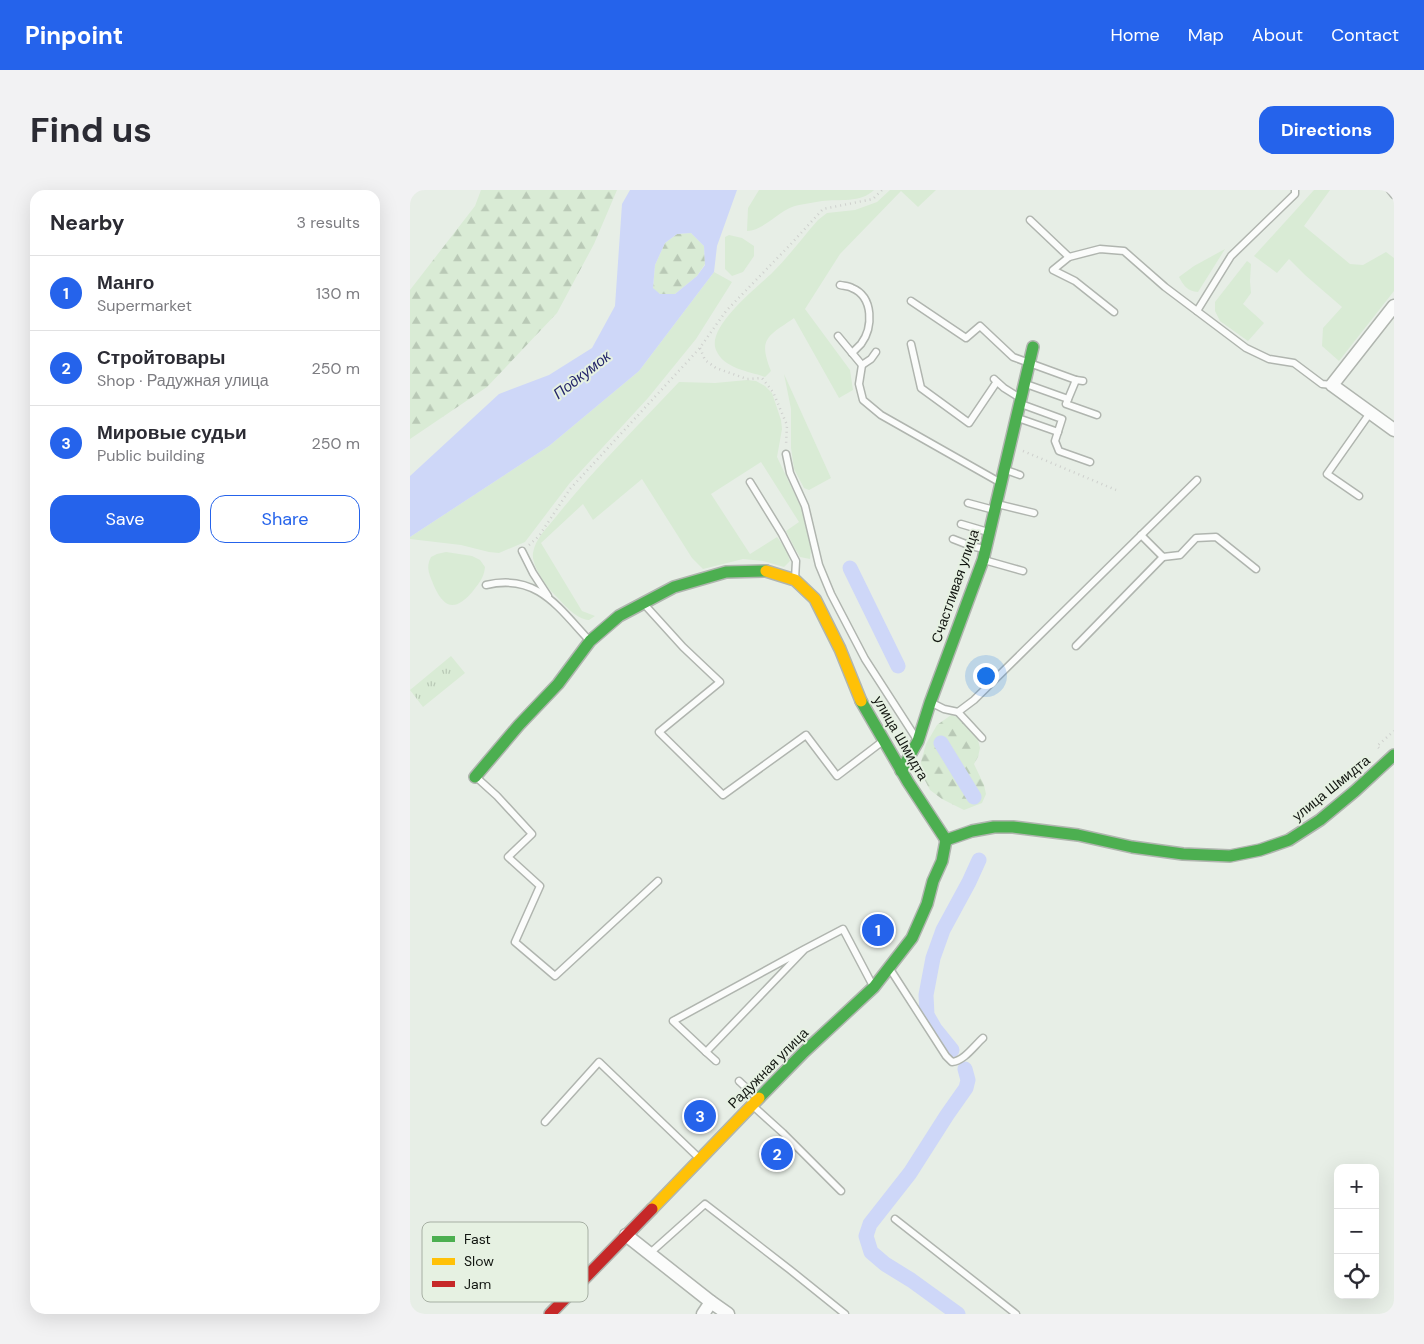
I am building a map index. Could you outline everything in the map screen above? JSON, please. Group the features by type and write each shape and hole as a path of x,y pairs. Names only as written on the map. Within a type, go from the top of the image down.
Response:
{"street":[{"path":"1394,306 1332,385 1394,430"},
{"name":"Счастливая улица","path":"901,771 918,741 984,555 1033,347"},
{"name":"улица Шмидта","path":"475,777 519,725 558,684 590,641 619,616 674,587 726,572 768,571 795,580 815,599 840,649 864,707 901,771 946,840 972,831 1013,826 1078,835 1183,854 1230,856 1260,850 1289,840 1320,820 1394,755"},
{"name":"Радужная улица","path":"588,1274 804,1052 874,987 912,938 942,862 946,840"},
{"path":"626,1235 710,1302 728,1314"},
{"name":"Радужная улица","path":"550,1314 562,1302"},
{"path":"704,1314 710,1302"}],"lane":[{"path":"1197,311 1230,256 1295,194 1295,190"},
{"path":"1390,190 1394,195"},
{"path":"1030,220 1069,257"},
{"path":"1114,312 1076,281 1052,270 1069,257 1100,249 1124,251 1165,287 1246,348 1269,359 1294,363 1322,384 1332,385"},
{"path":"840,285 853,288 861,294 870,310 866,333 861,343 852,353"},
{"path":"911,301 966,338 980,326 1013,357 1056,374 1083,381"},
{"path":"838,336 862,365 859,384 863,400 881,415 1002,484"},
{"path":"910,344 921,388 970,423 995,381 1021,401 1062,419 1055,441 1059,451 1090,462"},
{"path":"862,365 871,360 876,352"},
{"path":"1076,380 1066,404 1097,415"},
{"path":"1025,383 1068,399"},
{"path":"1359,496 1327,474 1370,413"},
{"path":"1017,418 1058,432"},
{"path":"786,454 790,473 805,506 819,565 831,594 865,659 918,741"},
{"path":"1005,470 1020,475"},
{"path":"958,712 974,700 1198,480"},
{"path":"750,482 782,534 796,562 795,580"},
{"path":"968,503 1034,513"},
{"path":"960,524 990,532"},
{"path":"1141,535 1164,557"},
{"path":"1076,646 1164,557 1180,555 1196,538 1216,536 1256,569"},
{"path":"953,540 971,546 984,555 1023,571"},
{"path":"522,551 549,598"},
{"path":"486,584 512,582 534,587 549,598 590,641"},
{"path":"644,603 684,647 720,682 659,732 723,795 806,735 837,776 884,740"},
{"path":"930,703 958,712 982,738"},
{"path":"475,777 497,796 532,834 508,858 540,886 515,942 554,976 658,881"},
{"path":"716,1060 672,1021 842,929 874,987"},
{"path":"706,1052 805,949"},
{"path":"889,968 946,1056 952,1062 963,1057 983,1038"},
{"path":"545,1122 599,1062 700,1159"},
{"path":"739,1081 783,1133 841,1191"},
{"path":"649,1254 705,1204 845,1314"},
{"path":"895,1219 1016,1314"}],"path":[{"path":"522,551 539,536 570,489 700,348 726,311 823,209 873,198 882,190"},
{"path":"700,348 705,360 716,368 747,379 762,378 773,392 787,426 786,454"},
{"path":"1011,446 1116,490"}],"green space":[{"path":"481,190 617,190 594,244 557,313 487,387 410,439 410,290 475,206"},
{"path":"759,190 874,190 856,199 822,201 792,207 760,227 747,231 748,208"},
{"path":"890,190 936,190 918,207 901,191 840,254 805,309 850,370 853,390 839,398 794,318 771,334 765,345 771,371 765,377 738,368 725,361 716,350 715,341 726,319 779,266 818,220 827,213 855,210 877,202"},
{"path":"1314,190 1330,190 1304,226 1350,264 1363,265 1386,252 1394,258 1394,291 1339,361 1322,346 1323,328 1342,307 1289,259 1277,273 1254,256"},
{"path":"691,233 704,246 705,264 697,276 675,294 660,294 653,289 655,265 665,243 677,234"},
{"path":"729,235 742,238 754,246 754,256 743,272 732,276 725,269 725,237"},
{"path":"1225,249 1198,292 1186,288 1179,277 1194,266"},
{"path":"1247,261 1251,264 1251,293 1243,304 1264,323 1248,341 1220,321 1215,311 1215,302"},
{"path":"714,272 732,282 696,339 648,398 569,484 525,542 499,553 461,545 410,539 410,537 549,446 639,371"},
{"path":"784,374 831,478 809,490 804,488 794,469 791,448 791,409"},
{"path":"756,381 772,393 782,429 777,457 801,507 811,549 810,559 800,557 794,547 786,531 799,522 761,462 711,494 750,554 777,537 786,549 790,561 784,567 763,561 743,559 703,569 692,558 642,479 593,520 583,504 541,543 582,611 595,616 589,620 574,614 550,589 534,563 534,548 542,534 600,466 679,382 715,383"},
{"path":"446,552 472,556 480,560 485,567 479,583 473,591 467,598 456,605 451,605 442,600 429,572 428,565 431,557"},
{"path":"451,656 465,673 423,707 410,690"},
{"path":"951,715 963,719 977,736 980,748 974,764 986,794 982,803 964,810 942,799 930,790 919,769 926,744 937,725"}],"water":[{"name":"Подкумок","path":"630,190 737,190 717,246 714,272 639,371 549,446 410,537 410,476 499,394 549,375 592,348 615,306 622,204","holes":["691,233 704,246 705,265 697,276 675,294 660,294 653,288 655,265 665,243 677,234"]}],"waterway":[{"path":"850,568 898,666"},
{"path":"941,743 974,797"},
{"path":"952,1050 935,1029 927,1015 926,995 933,958 943,930 979,860"},
{"path":"958,1314 885,1264 871,1252 866,1236 870,1224 910,1173 966,1088 968,1080 965,1069"}],"traffic: fast":[{"path":"901,771 918,741 930,703 983,560 1033,347"},
{"path":"475,777 519,725 558,684 590,641 619,616 674,587 726,572 766,571"},
{"path":"861,701 908,782 946,840"},
{"path":"946,840 972,831 994,827 1013,827 1078,835 1132,847 1183,854 1230,856 1260,850 1289,840 1320,820 1394,755"},
{"path":"759,1098 804,1052 874,987 912,938 927,904 933,881 942,861 946,840"}],"traffic: slow":[{"path":"766,571 795,580 815,599 840,649 861,701"},
{"path":"652,1209 759,1098"}],"traffic: jam":[{"path":"588,1275 652,1209"},
{"path":"550,1314 562,1302"}],"place":[{"name":"Манго","path":"878,930"},
{"name":"Мировые судьи","path":"700,1116"},
{"name":"Стройтовары","path":"777,1154"}]}
